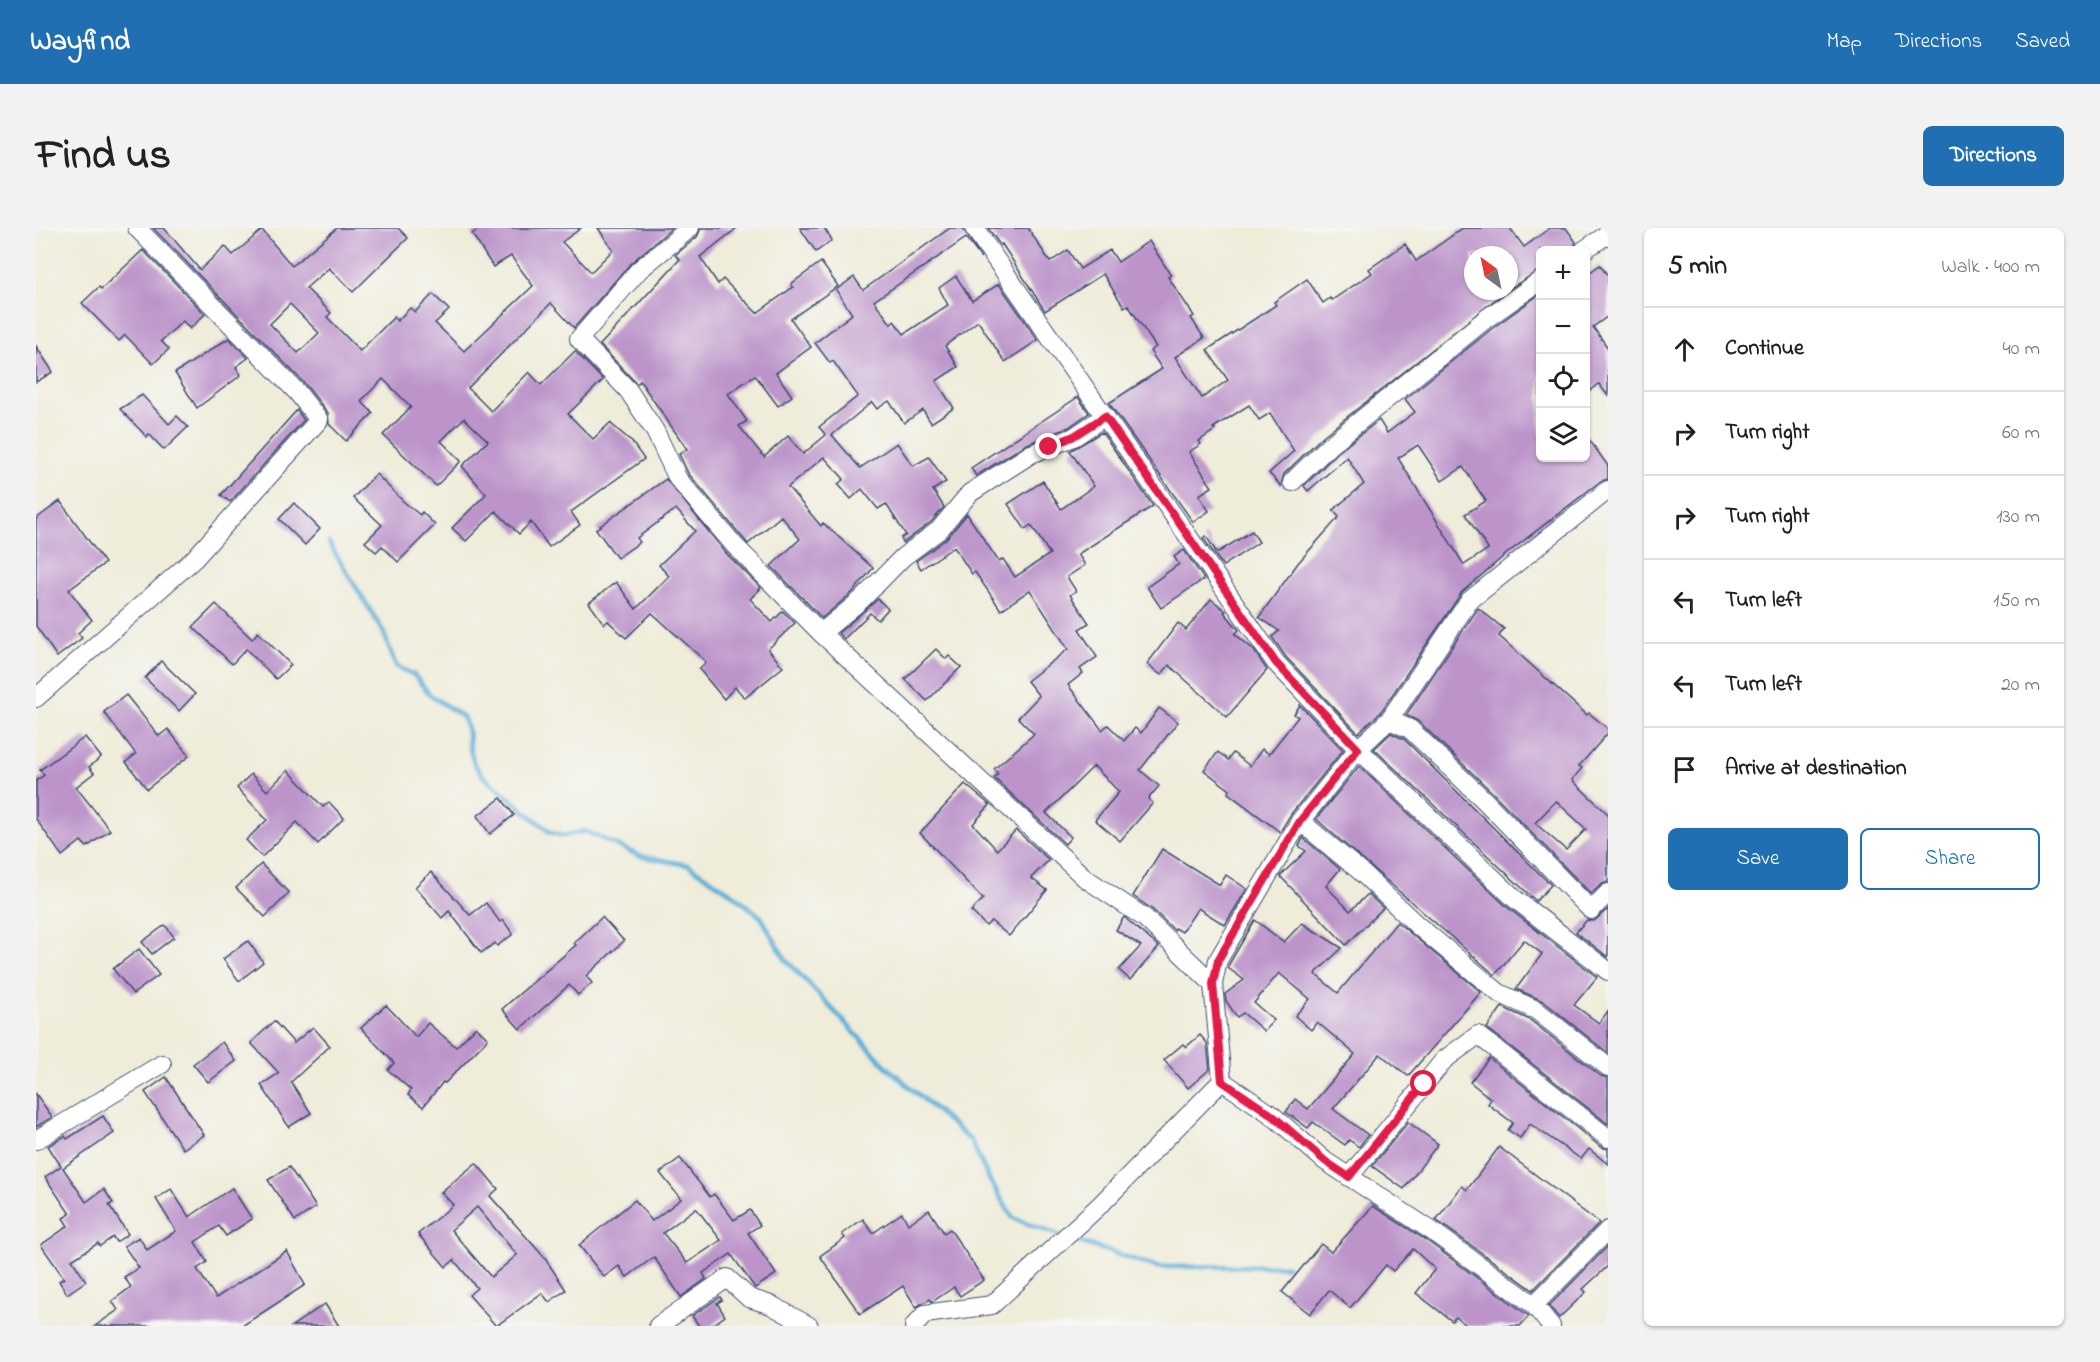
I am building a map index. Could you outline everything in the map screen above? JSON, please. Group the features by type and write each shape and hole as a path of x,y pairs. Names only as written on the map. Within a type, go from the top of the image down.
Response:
{"street":[{"path":"36,698 194,559 319,420 297,392 137,228"},
{"path":"690,228 639,270 579,339 628,390 655,431 678,479 735,546 821,633 1085,878 1145,918 1213,984"},
{"path":"974,228 1276,663 1358,749 1515,899 1608,971"},
{"path":"1590,246 1608,234"},
{"path":"1292,482 1330,445 1486,318 1536,284"},
{"path":"821,633 861,600 903,558 939,530 970,493 1031,454 1074,436 1105,416"},
{"path":"914,1326 925,1314 992,1305 1101,1204 1222,1081 1213,984 1218,960 1300,821 1358,749 1389,720 1469,601 1608,490"},
{"path":"1389,720 1410,729 1486,802 1591,910 1608,893"},
{"path":"1300,821 1360,871 1417,925 1499,993 1536,1010 1608,1067"},
{"path":"1349,1177 1444,1060 1478,1035 1608,1138"},
{"path":"36,1140 162,1065"},
{"path":"1222,1081 1272,1115 1325,1161 1432,1232 1534,1305 1551,1326"},
{"path":"1534,1305 1608,1230"},
{"path":"658,1326 727,1278 749,1298 771,1305 809,1326"}],"building":[{"path":"153,228 164,228 200,270 225,246 233,255 262,230 292,266 337,228 398,228 408,238 353,292 329,268 306,288 331,313 327,317 360,351 394,317 397,321 410,308 415,312 433,294 449,310 435,323 464,351 533,286 511,256 493,267 472,234 481,228 581,228 562,242 591,272 613,250 598,228 672,228 631,263 574,328 551,303 468,388 491,411 529,372 541,385 575,351 603,380 568,414 593,439 610,423 631,441 644,459 571,512 580,525 549,547 531,522 519,534 496,511 466,541 452,528 486,494 462,466 488,441 464,418 441,441 461,461 436,486 383,435 411,407 383,379 361,401 373,413 346,441 329,424 328,413 305,384","holes":["290,304 319,333 298,353 270,324"]},
{"path":"701,228 737,228 700,257 718,284 723,279 757,313 793,287 791,284 821,262 838,286 791,319 811,347 776,373 792,396 778,406 755,375 728,394 747,421 739,426 764,457 788,436 803,454 826,435 819,427 858,396 833,361 830,363 815,343 852,314 836,290 854,277 863,290 950,228 963,228 981,258 966,238 874,301 891,324 894,321 904,334 948,305 939,288 956,276 972,301 999,284 1038,340 1005,362 978,321 945,346 958,367 936,381 954,408 931,423 923,410 904,423 889,401 877,409 872,402 832,435 860,468 897,443 913,466 929,457 946,482 933,490 944,507 931,522 903,543 901,538 906,535 886,504 878,509 862,489 851,499 838,484 844,479 824,457 788,487 821,526 823,523 873,568 853,592 822,618 771,566 800,539 781,516 748,544 688,473 679,454 687,449 640,381 637,384 600,345 680,259 675,255 697,237"},
{"path":"800,228 824,228 832,240 816,252"},
{"path":"988,228 1028,228 1050,262 1068,250 1080,269 1110,250 1118,262 1149,241 1171,275 1168,277 1194,316 1191,318 1204,338 1175,357 1202,398 1228,380 1207,350 1276,305 1274,302 1307,279 1323,303 1330,298 1332,300 1372,273 1369,269 1405,244 1416,261 1463,228 1510,228 1524,247 1550,228 1566,228 1576,242 1574,246 1536,246 1536,272 1518,283 1518,246 1464,246 1464,300 1495,300 1323,436 1284,474 1281,486 1269,473 1294,451 1270,413 1259,420 1249,405 1213,428 1215,430 1199,441 1201,444 1189,452 1212,487 1199,495 1209,511 1193,522 1109,403 1162,369 1150,351 1156,347 1128,305 1124,307 1103,274 1045,311 1002,244 1000,245"},
{"path":"143,250 205,314 190,329 183,321 161,341 169,349 153,364 125,335 119,341 82,303 99,287 101,289"},
{"path":"1600,265 1608,276 1608,316 1593,327 1608,348 1608,396 1599,384 1590,391 1590,272"},
{"path":"1536,297 1536,462 1590,462 1590,441 1608,466 1608,479 1601,481 1505,555 1462,592 1380,713 1358,733 1285,656 1272,637 1279,631 1259,617 1298,563 1339,517 1333,510 1364,484 1347,457 1308,491 1304,486 1337,453 1379,420 1387,433 1415,412 1405,399 1494,327","holes":["1418,445 1442,481 1463,467 1486,501 1465,514 1488,549 1464,565 1398,458"]},
{"path":"229,338 248,358 236,367 241,375 197,408 175,373"},
{"path":"36,346 53,372 36,382"},
{"path":"142,395 169,424 177,416 188,427 164,450 149,434 147,437 120,409"},
{"path":"1078,397 1089,413 1069,427 1025,445 976,476 971,468"},
{"path":"297,410 304,420 230,502 221,495"},
{"path":"1102,432 1153,506 1078,554 1085,565 1067,577 1076,591 1070,595 1089,623 1079,629 1097,657 1080,669 1083,673 1068,685 1102,730 1108,725 1124,741 1135,728 1141,733 1159,708 1178,722 1140,770 1159,786 1148,799 1153,803 1120,841 1095,820 1119,792 1094,766 1046,813 1071,837 1065,844 994,778 998,774 994,769 1034,734 1018,718 1039,696 1027,681 1068,649 1030,590 1001,610 975,572 972,574 954,547 921,569 916,561 946,539 967,514 999,562 1003,559 1015,577 1050,554 1031,525 1025,529 1008,504 1043,481 1061,509 1094,486 1070,451"},
{"path":"376,474 404,502 420,515 422,512 435,525 398,562 382,546 376,552 365,542 382,525 353,498"},
{"path":"666,479 726,553 761,588 750,599 772,622 783,611 795,623 768,649 783,667 745,698 735,687 724,699 699,669 706,662 652,613 626,638 608,621 604,624 589,603 616,582 636,609 669,576 659,565 695,531 676,509 637,538 640,542 617,558 596,529"},
{"path":"60,501 105,563 69,590 92,620 78,633 82,638 57,657 36,626 36,519"},
{"path":"294,503 320,529 305,545 279,519"},
{"path":"1252,531 1259,542 1223,566 1203,538 1206,536 1217,553"},
{"path":"1184,550 1204,579 1161,608 1147,587 1179,564 1174,557"},
{"path":"878,599 888,609 878,620 870,613 844,639 838,633"},
{"path":"1211,599 1226,611 1224,612 1239,630 1235,634 1253,649 1267,670 1227,717 1169,665 1161,675 1147,664 1178,623 1186,630"},
{"path":"216,604 252,639 258,632 291,665 276,679 246,649 232,664 193,627"},
{"path":"1478,608 1504,629 1499,636 1587,715 1589,713 1608,729 1608,733 1579,766 1582,768 1572,780 1608,814 1608,882 1591,894 1494,794 1418,721 1406,715","holes":["1556,801 1586,829 1566,850 1535,823"]},
{"path":"936,649 946,659 949,656 961,667 927,701 905,679"},
{"path":"161,661 195,694 179,711 145,678"},
{"path":"126,695 159,736 168,729 189,756 147,789 126,762 136,754 104,712"},
{"path":"1300,705 1343,750 1291,814 1280,832 1228,793 1230,790 1204,770 1218,752 1228,760 1233,753 1250,766 1262,749 1269,754 1298,717 1294,714"},
{"path":"1391,733 1404,739 1551,885 1536,901 1374,749"},
{"path":"85,737 101,757 89,767 94,773 76,787 110,830 87,847 81,841 62,856 36,819 36,781 44,775 40,770"},
{"path":"1359,766 1507,907 1597,977 1574,1005 1599,1023 1608,1011 1608,1053 1543,1001 1516,989 1542,954 1524,940 1495,975 1316,819"},
{"path":"288,770 323,807 329,802 344,818 318,844 297,822 262,857 246,840 267,820 237,788 251,774 267,791"},
{"path":"965,784 990,805 973,824 997,850 1016,830 1049,860 1031,878 1047,890 1009,936 991,921 986,926 971,911 983,899 920,833"},
{"path":"501,798 514,815 490,834 477,816"},
{"path":"1303,838 1340,869 1326,886 1350,911 1368,894 1383,908 1346,945 1280,876 1306,851 1299,846"},
{"path":"1162,849 1220,885 1226,875 1247,889 1225,925 1198,908 1182,932 1175,928 1174,930 1153,910 1133,896"},
{"path":"261,864 289,893 265,917 236,888"},
{"path":"431,872 470,915 486,903 500,922 503,920 513,934 497,946 495,943 481,953 449,911 442,918 415,887"},
{"path":"1608,909 1608,957 1576,932 1587,920 1594,921"},
{"path":"602,917 624,941 586,976 592,983 578,995 569,985 520,1029 502,1009 576,945 574,943"},
{"path":"1124,917 1159,947 1130,980 1119,970 1141,946 1116,930"},
{"path":"1255,920 1284,942 1302,923 1342,948 1315,974 1338,993 1397,922 1481,992 1408,1076 1380,1054 1333,1109 1368,1135 1359,1147 1349,1140 1345,1145 1313,1122 1308,1128 1286,1112 1295,1099 1308,1109 1355,1054 1317,1022 1311,1030 1295,1016 1310,999 1279,973 1254,1003 1274,1020 1264,1031 1243,1013 1237,1017 1226,1001 1225,994 1244,980 1228,968"},
{"path":"165,925 174,937 152,954 142,942"},
{"path":"248,941 263,962 239,981 223,959"},
{"path":"139,949 159,975 133,994 113,969"},
{"path":"386,1005 416,1037 428,1023 456,1047 476,1027 488,1039 445,1083 443,1082 423,1107 408,1095 411,1090 388,1070 394,1063 361,1028"},
{"path":"1502,1007 1530,1020 1601,1076 1608,1078 1608,1124 1487,1028"},
{"path":"274,1021 294,1043 313,1027 330,1046 291,1082 311,1113 289,1127 261,1085 279,1073 251,1043"},
{"path":"1200,1035 1207,1043 1210,1069 1188,1088 1164,1060 1183,1044 1186,1047"},
{"path":"222,1042 236,1061 208,1082 193,1064"},
{"path":"1489,1058 1601,1147 1608,1149 1608,1164 1589,1149 1581,1159 1530,1124 1520,1138 1508,1130 1513,1123 1488,1104 1491,1099 1470,1082"},
{"path":"166,1077 204,1135 183,1149 145,1092"},
{"path":"36,1094 52,1117 36,1127"},
{"path":"103,1116 114,1133 63,1168 86,1202 104,1189 113,1203 109,1205 128,1234 116,1242 113,1237 100,1246 98,1243 72,1260 86,1281 67,1294 59,1281 64,1278 41,1245 68,1226 63,1218 70,1214 45,1177 61,1166 48,1146 65,1136 67,1139"},
{"path":"1408,1122 1438,1144 1404,1189 1372,1166"},
{"path":"1499,1147 1599,1223 1533,1290 1436,1220 1462,1186 1467,1190"},
{"path":"680,1158 710,1197 714,1194 734,1220 750,1210 760,1225 748,1233 776,1274 755,1288 731,1254 703,1273 706,1279 681,1297 654,1257 627,1277 619,1266 604,1277 579,1245 635,1200 652,1221 681,1199 660,1173","holes":["696,1208 721,1240 687,1263 663,1233"]},
{"path":"476,1163 498,1189 490,1196 544,1257 566,1290 549,1302 542,1293 496,1326 469,1295 477,1288 454,1260 446,1267 418,1234 453,1205 441,1192","holes":["477,1207 517,1255 491,1277 451,1230"]},
{"path":"289,1167 316,1207 295,1221 268,1180"},
{"path":"232,1188 252,1219 226,1236 219,1226 195,1242 207,1262 197,1269 216,1298 287,1251 305,1285 242,1326 95,1326 118,1310 112,1301 131,1287 124,1277 139,1268 124,1246 139,1237 147,1250 176,1231 156,1199 171,1189 189,1217"},
{"path":"1373,1206 1426,1240 1529,1316 1520,1326 1467,1326 1456,1317 1452,1321 1416,1293 1435,1269 1413,1249 1393,1271 1386,1265 1350,1308 1329,1290 1310,1314 1282,1292 1321,1244 1331,1252"},
{"path":"929,1210 944,1233 950,1229 984,1280 960,1296 954,1287 932,1302 930,1299 916,1307 903,1286 860,1314 820,1256 845,1238 842,1234 863,1219 873,1233 902,1213 908,1224"},
{"path":"1608,1246 1608,1266 1583,1289 1586,1292 1559,1318 1549,1306"},
{"path":"720,1297 722,1300 717,1303 725,1316 711,1326 699,1326 692,1316"},
{"path":"325,1304 339,1326 292,1326"}],"waterway":[{"path":"329,543 383,631 396,666 414,675 430,695 463,717 468,730 474,764 484,777 550,832 563,836 585,831 640,856 688,865 733,894 761,917 785,959 887,1067 971,1141 990,1181 1013,1218 1061,1236"},
{"path":"1070,1239 1157,1267 1286,1266"}],"route":[{"path":"1049,447 1074,436 1105,416 1276,663 1358,749 1300,821 1218,960 1213,984 1222,1081 1272,1115 1325,1161 1349,1177 1424,1084"}]}
